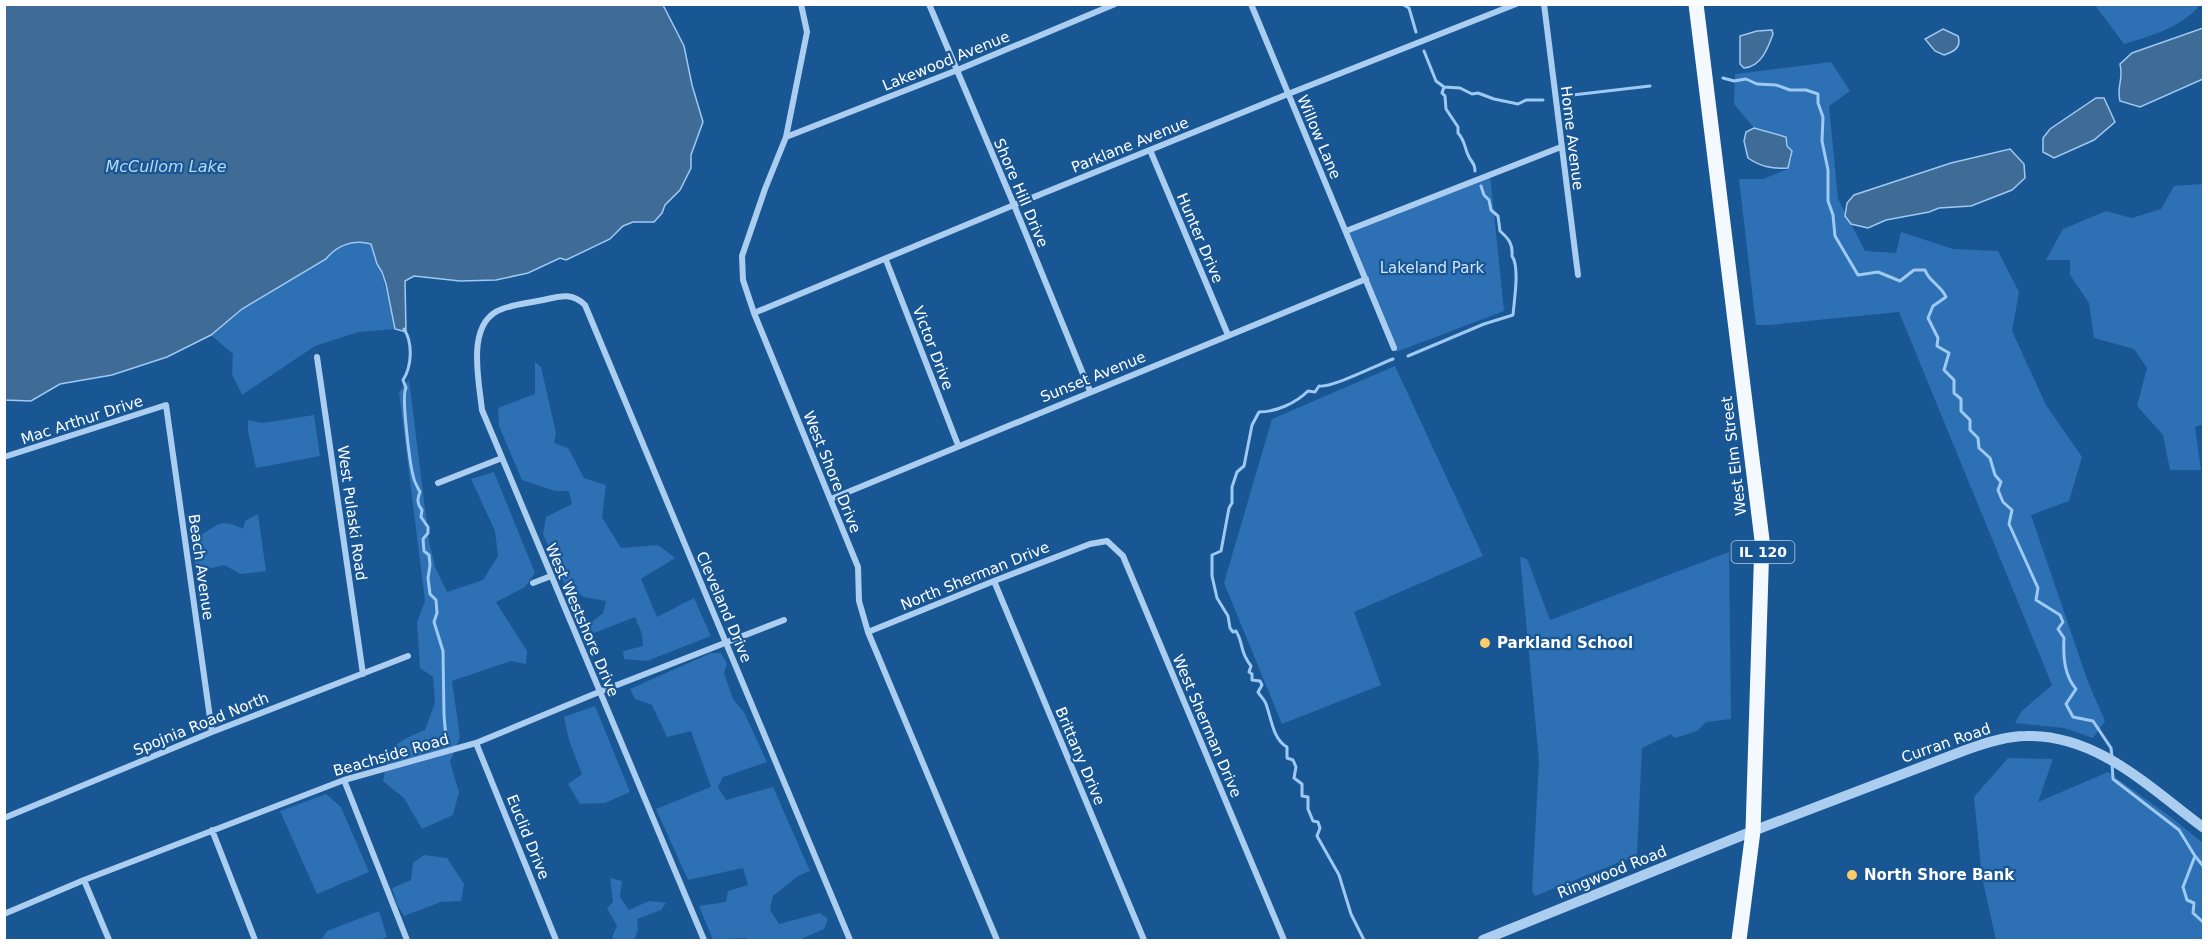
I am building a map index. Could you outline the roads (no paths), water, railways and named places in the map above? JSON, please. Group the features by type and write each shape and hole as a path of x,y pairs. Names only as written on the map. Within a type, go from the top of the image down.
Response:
{"main road":[{"name":"West Elm Street","path":"1696,4 1762,540 1753,831 1739,940"}],"street":[{"name":"West Shore Drive","path":"801,4 807,32 786,137 742,256 743,280 754,313 858,567 859,600 868,632 997,940"},
{"name":"Shore Hill Drive","path":"929,4 1090,391"},
{"name":"Lakewood Avenue","path":"786,137 955,71 1115,4"},
{"name":"Willow Lane","path":"1251,4 1395,348"},
{"name":"Parklane Avenue","path":"754,313 1014,205 1516,4"},
{"name":"Home Avenue","path":"1544,4 1578,275"},
{"path":"1346,231 1561,147"},
{"name":"Hunter Drive","path":"1150,150 1228,335"},
{"name":"Victor Drive","path":"886,260 958,445"},
{"name":"Sunset Avenue","path":"831,499 1366,279"},
{"name":"West Westshore Drive","path":"565,295 500,309 485,321 478,340 476,359 482,410 704,940"},
{"name":"Cleveland Drive","path":"565,295 577,297 585,305 850,940"},
{"name":"West Pulaski Road","path":"317,357 363,674"},
{"name":"Mac Arthur Drive","path":"4,457 166,405"},
{"name":"Beach Avenue","path":"166,405 212,732"},
{"path":"438,483 502,458"},
{"name":"West Sherman Drive","path":"1090,544 1107,541 1123,556 1284,940"},
{"name":"North Sherman Drive","path":"868,632 994,580 1090,544"},
{"path":"533,583 551,576"},
{"name":"Brittany Drive","path":"994,580 1144,940"},
{"name":"Beachside Road","path":"4,914 84,880 344,780 476,744 599,692 784,620"},
{"name":"Spojnia Road North","path":"4,818 212,732 408,656"},
{"name":"Curran Road","path":"1753,831 1983,743 2026,735 2074,742 2112,760 2204,828"},
{"name":"Euclid Drive","path":"476,744 556,940"},
{"path":"344,780 407,940"},
{"path":"212,830 255,940"},
{"name":"Ringwood Road","path":"1483,940 1753,831"},
{"path":"84,880 109,940"}],"water":[{"name":"McCullom Lake","path":"5,4 663,5 684,46 703,122 691,155 691,168 680,190 665,205 662,213 654,222 633,222 623,226 610,239 566,260 560,258 528,273 496,280 460,281 414,276 405,281 406,332 395,329 386,284 371,244 358,242 346,244 326,259 242,309 211,335 167,357 112,375 60,384 31,401 5,400"},
{"path":"2203,28 2203,79 2140,107 2120,101 2120,64 2132,53"},
{"path":"1943,29 1958,36 1959,40 1956,49 1944,55 1935,51 1925,39"},
{"path":"1772,30 1773,34 1763,56 1755,64 1744,68 1740,64 1740,36"},
{"path":"2096,98 2104,98 2115,122 2094,140 2054,158 2043,152 2043,138 2050,129"},
{"path":"1754,128 1786,137 1787,146 1792,151 1788,168 1767,167 1748,158 1744,141 1746,132"},
{"path":"2010,149 2024,164 2025,178 2012,190 1971,206 1939,208 1886,220 1868,228 1851,224 1845,216 1847,203 1854,195 1951,163"}],"waterway":[{"path":"1402,4 1409,8 1416,32"},
{"path":"1424,51 1436,81 1444,87 1460,88 1472,94 1478,93 1518,104 1526,100 1543,100"},
{"path":"1723,78 1734,81 1746,79 1757,84 1776,85 1790,90 1806,90 1818,94 1818,103 1823,117 1822,141 1828,170 1828,201 1833,215 1835,236 1858,275 1878,272 1900,281 1914,270 1925,270 1929,278 1944,293 1946,297 1933,306 1928,318 1938,338 1937,346 1949,353 1944,370 1954,380 1954,393 1961,399 1961,411 1970,420 1970,430 1978,438 1979,448 1990,458 1995,475 2001,482 1998,490 2003,502 2012,510 2009,524 2038,588 2036,600 2060,615 2063,622 2058,629 2064,638 2064,658 2067,671 2076,689 2066,704 2073,717 2093,721 2111,748 2112,757"},
{"path":"1564,96 1650,86"},
{"path":"1444,87 1442,93 1445,96 1446,109 1458,127 1458,133 1475,171"},
{"path":"1408,356 1484,324 1513,315 1516,268 1511,245 1500,231 1498,216 1491,210 1489,200 1484,195 1481,186"},
{"path":"404,329 409,341 410,354 403,380 406,388 407,432 412,472 420,492 418,501 422,510 421,517 428,527 428,533 423,539 424,551 429,555 430,594 436,600 437,613 434,622 443,651 446,738"},
{"path":"1364,940 1351,914 1339,875 1317,836 1320,828 1318,822 1313,821 1308,809 1308,797 1302,796 1302,784 1294,778 1296,767 1293,760 1287,758 1287,747 1282,744 1276,734 1265,702 1258,692 1262,685 1260,681 1252,680 1252,674 1249,672 1251,666 1236,631 1233,632 1230,628 1228,616 1217,598 1212,576 1212,555 1221,551 1229,508 1232,503 1232,487 1237,472 1244,466 1252,425 1259,412 1285,406 1308,391 1315,392 1319,386 1344,380 1393,359"},
{"path":"2112,764 2113,779 2179,830 2195,856 2183,887 2187,900 2194,903 2193,913 2204,923"},
{"path":"2195,856 2204,867"}],"place":[{"name":"Parkland School","path":"1485,643"},
{"name":"North Shore Bank","path":"1852,875"}],"park label":[{"name":"Lakeland Park","path":"1432,268"}]}
